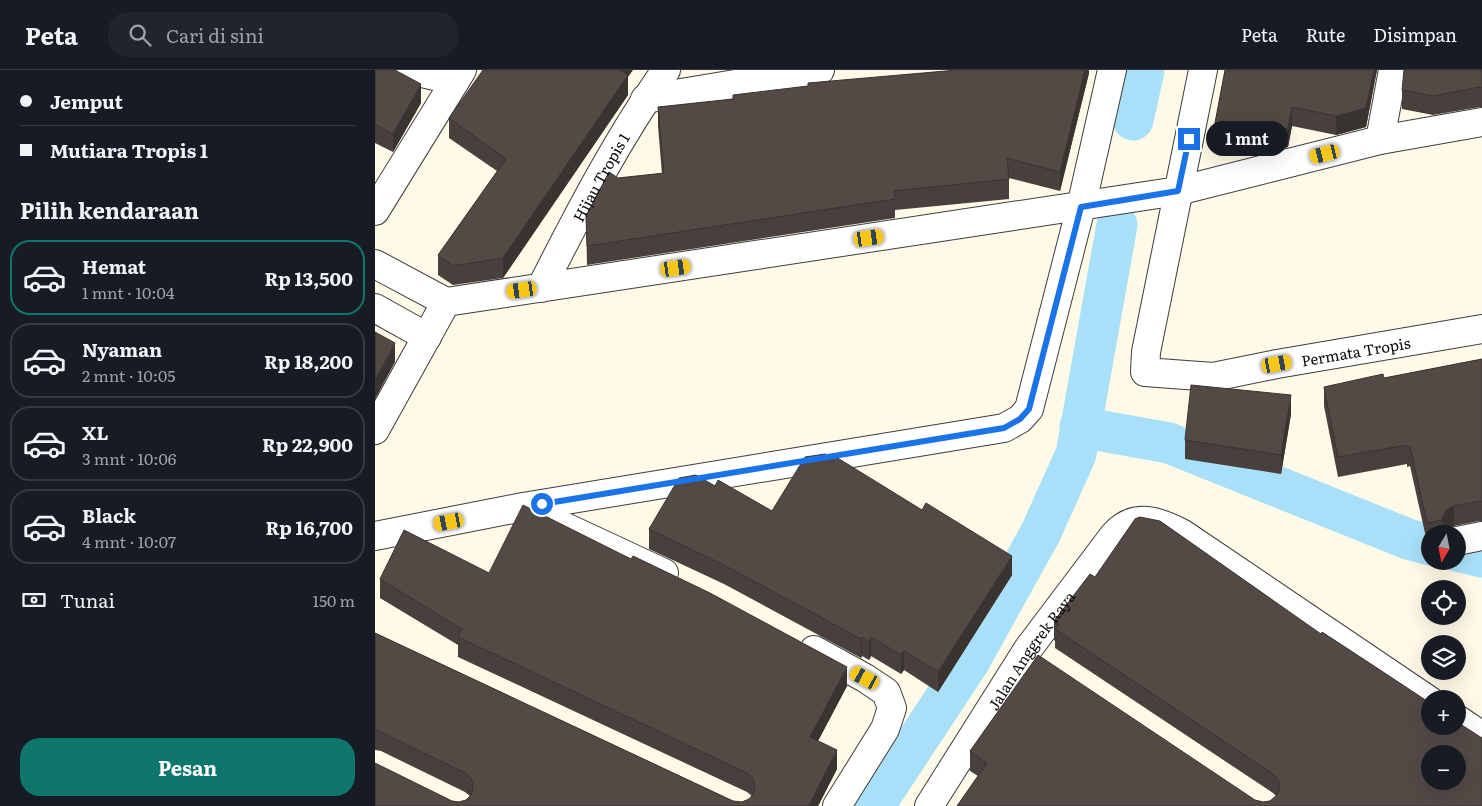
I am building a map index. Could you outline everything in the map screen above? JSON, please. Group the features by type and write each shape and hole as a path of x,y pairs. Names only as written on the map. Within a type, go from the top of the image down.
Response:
{"street":[{"path":"375,211 458,75 409,70"},
{"name":"Hijau Tropis 1","path":"541,288 575,220 645,99 666,70"},
{"path":"645,99 820,70"},
{"path":"375,536 523,507 1004,428 1020,419 1029,409 1092,205 1112,70"},
{"path":"1165,193 1203,70"},
{"path":"1380,140 1393,70"},
{"path":"375,264 446,302 1165,193 1380,140 1482,122"},
{"name":"Permata Tropis","path":"1165,193 1145,372 1213,377 1277,364 1482,329"},
{"path":"375,430 446,302"},
{"path":"375,308 427,337"},
{"path":"523,507 691,585"},
{"name":"Jalan Anggrek Raya","path":"939,802 1028,649 1121,527 1133,521 1153,521 1183,534 1421,695"},
{"path":"1466,539 1482,536"},
{"path":"796,640 865,678 886,692 892,708 885,729 837,806"},
{"path":"1028,649 1053,665"},
{"path":"1466,725 1482,736"}],"building":[{"path":"375,70 395,70 421,84 393,134 375,124"},
{"path":"483,70 620,70 628,75 503,258 453,266 438,255 506,159 449,118"},
{"path":"957,70 1085,70 1060,172 1007,158 1009,179 894,191 895,199 587,246 586,216 609,172 618,178 664,173 658,107 733,99 733,95 808,86 808,83"},
{"path":"1225,70 1374,70 1366,108 1336,116 1292,107 1288,128 1264,134 1215,123"},
{"path":"1404,70 1482,70 1482,88 1433,96 1402,90"},
{"path":"375,332 395,343 375,380"},
{"path":"1482,359 1482,502 1454,506 1446,510 1442,520 1427,523 1410,447 1407,447 1407,445 1338,457 1324,387 1383,374 1384,378"},
{"path":"1191,385 1291,395 1281,455 1185,440"},
{"path":"825,454 834,460 836,457 922,510 926,503 1012,556 938,672 904,651 901,655 871,637 869,641 862,637 861,639 724,565 649,529 679,478 696,475 715,486 718,480 772,511 805,457"},
{"path":"523,505 631,559 633,556 710,593 847,667 810,737 837,750 809,806 375,806 375,763 452,801 466,800 472,794 473,785 471,778 465,773 375,730 375,633 733,801 742,802 749,799 754,793 755,785 752,777 747,773 458,637 462,629 380,579 404,530 489,573"},
{"path":"1140,517 1160,521 1321,634 1322,632 1421,697 1421,735 1466,735 1466,728 1482,738 1482,806 957,806 987,763 970,751 1038,655 1255,800 1270,801 1277,795 1280,787 1278,780 1273,774 1055,629 1059,624 1054,621 1090,574 1095,577 1135,519"}],"waterway":[{"path":"1133,120 1144,70"},
{"path":"874,806 969,662 1041,532 1076,454 1117,225"},
{"path":"1080,427 1169,443 1421,543"},
{"path":"1466,553 1482,557"}],"route":[{"path":"542,504 1004,428 1020,419 1029,409 1081,207 1178,191 1189,139"}]}
